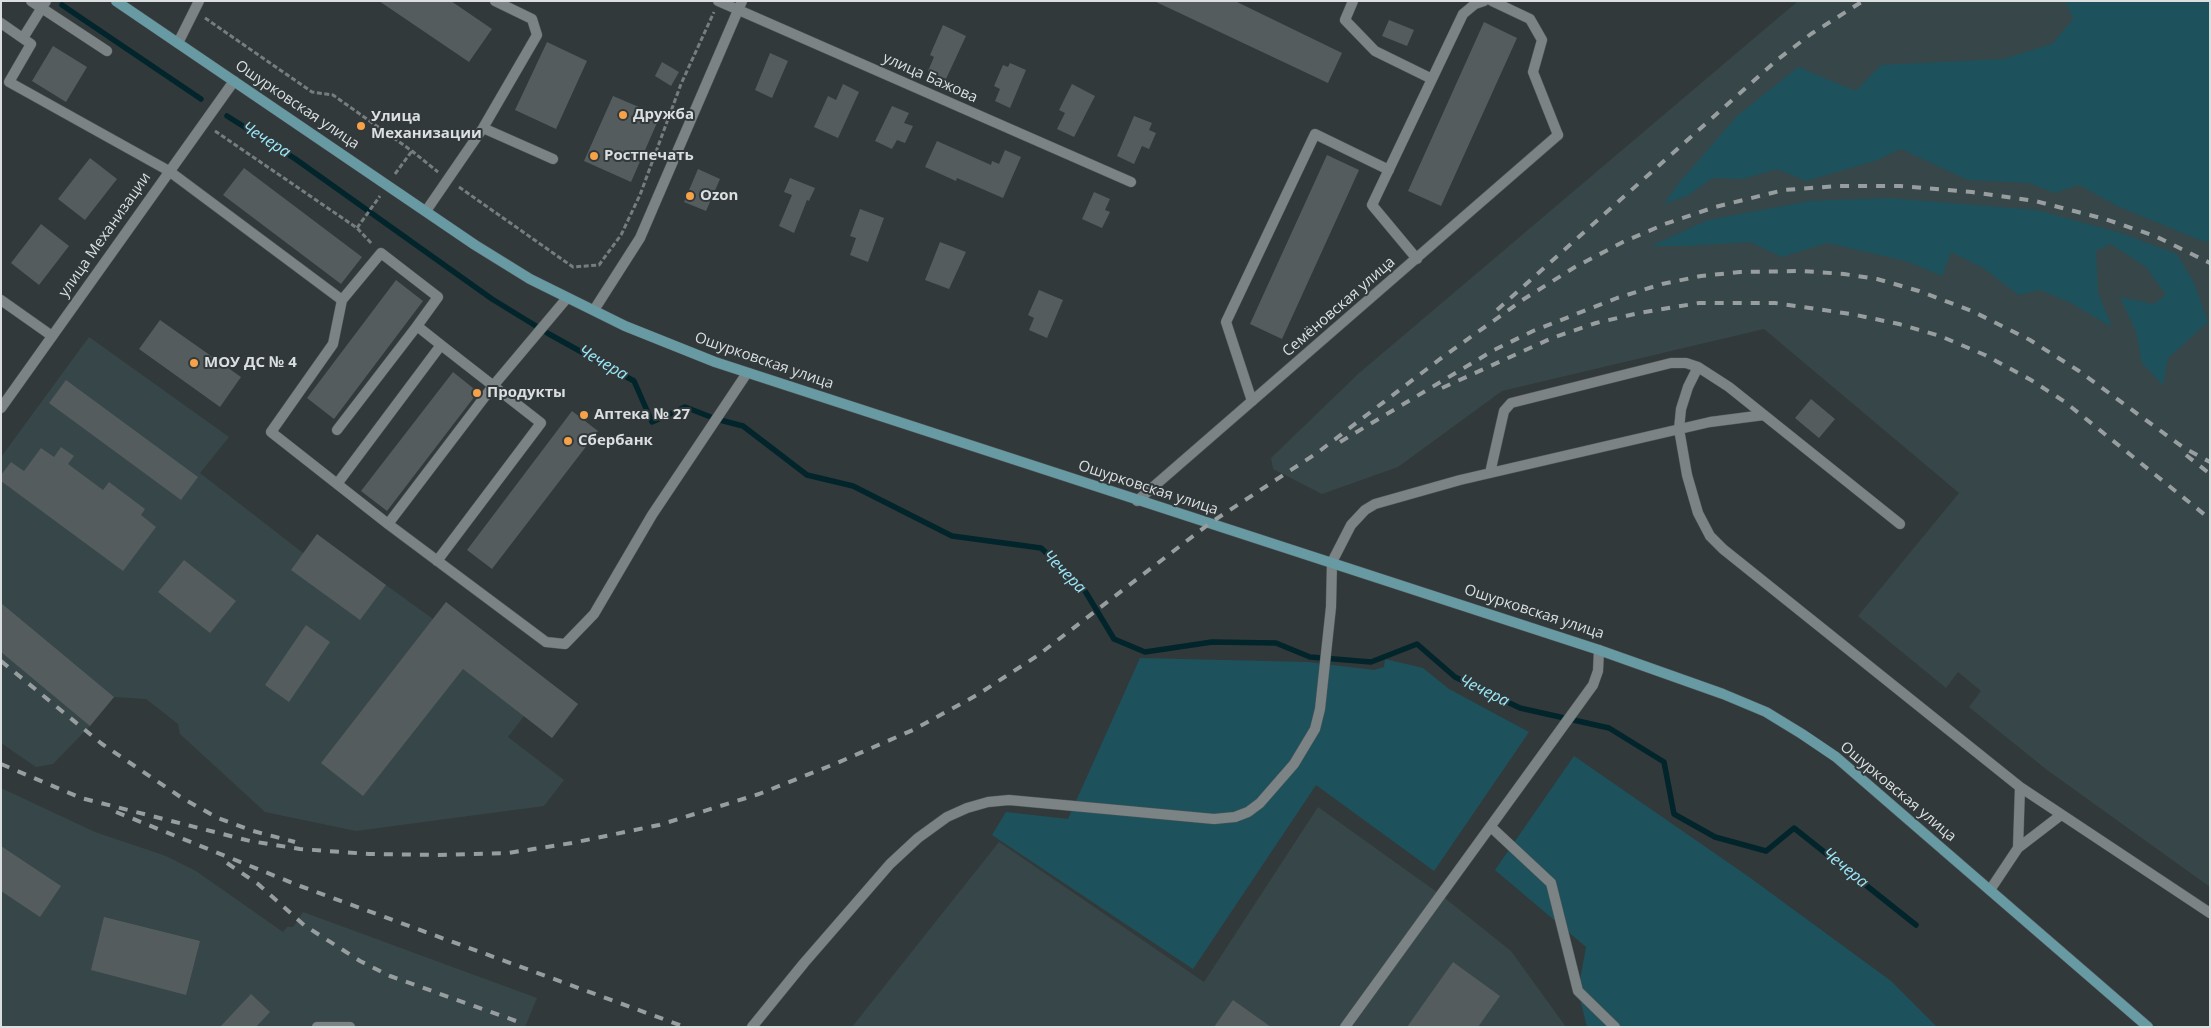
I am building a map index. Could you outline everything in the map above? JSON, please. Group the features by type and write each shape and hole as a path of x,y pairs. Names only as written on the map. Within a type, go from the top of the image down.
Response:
{"street":[{"path":"31,1 44,5 107,51"},
{"name":"Ошурковская улица","path":"116,1 475,245 530,280 625,326 714,362 1599,650 1723,694 1766,712 1836,757 2148,1027"},
{"path":"178,43 199,1"},
{"path":"426,211 483,128 537,35 532,18 495,1"},
{"name":"улица Бажова","path":"718,1 740,6 1131,182"},
{"path":"1353,1 1345,20 1375,51 1432,79"},
{"path":"1417,259 1372,205 1463,14 1475,4 1484,1"},
{"name":"Семёновская улица","path":"1137,501 1558,135 1533,72 1542,40 1530,19 1492,1"},
{"path":"23,38 44,5"},
{"path":"594,310 640,238 740,6"},
{"path":"1,23 31,44 5,84 169,171 342,300"},
{"name":"улица Механизации","path":"1,408 234,81"},
{"path":"483,128 552,159"},
{"path":"1252,401 1226,322 1315,134 1389,170"},
{"path":"337,430 438,297 381,253 342,300 333,344 270,432 388,524 546,642 565,644 594,614 652,515 747,373"},
{"path":"388,524 493,386 566,298"},
{"path":"1,300 52,336"},
{"path":"416,326 542,423 438,560"},
{"path":"337,484 441,345"},
{"path":"1490,473 1504,410 1511,403 1671,363 1686,363 1698,367 1729,386 1900,524"},
{"path":"1698,367 1688,387 1681,410 1679,430 1687,476 1698,513 1710,536 1723,549 2020,787 2210,913"},
{"path":"752,1027 816,948 890,864 918,838 947,817 967,808 988,802 1008,800 1214,819 1235,817 1248,812 1260,803 1294,764 1315,729 1320,709 1331,607 1332,562 1351,525 1365,510 1375,504 1490,473 1710,422 1764,415"},
{"path":"1345,1027 1593,686 1598,671 1599,650"},
{"path":"2018,848 2020,787"},
{"path":"1990,890 2018,848 2061,815"},
{"path":"1491,827 1551,883 1578,991 1615,1027"},
{"path":"317,1027 350,1027"}],"path":[{"path":"204,122 357,228 381,253"},
{"path":"357,228 373,206"}],"shaded area":[{"path":"1798,1 2210,1 2210,887 2047,770 1969,707 1981,691 1958,672 1946,688 1858,616 1959,493 1764,329 1502,391 1398,467 1322,494 1273,469 1271,458 1358,374"},
{"path":"2066,1 2210,1 2210,242 2202,241 2117,206 2079,185 2054,193 2029,183 1968,180 1901,149 1875,161 1806,181 1777,169 1743,179 1713,178 1687,196 1664,204 1678,184 1737,116 1798,67 1856,91 1881,65 2003,59 2052,44 2073,19"},
{"path":"1889,198 2037,210 2121,233 2177,254 2194,283 2208,322 2168,358 2163,385 2142,363 2136,332 2120,297 2154,304 2166,295 2146,267 2111,244 2096,251 2098,293 2112,327 2071,303 2040,290 2019,295 1983,268 1951,252 1942,276 1906,261 1827,243 1782,257 1750,242 1651,246 1708,220 1810,201"},
{"path":"89,337 229,437 200,473 303,553 386,585 433,619 446,602 578,704 552,738 524,716 508,737 564,780 544,806 356,831 265,812 180,734 178,724 146,699 114,697 90,726 53,764 36,767 1,743 1,457"},
{"path":"1140,658 1308,662 1374,670 1384,667 1385,659 1423,668 1449,689 1529,732 1434,871 1316,785 1193,969 992,835 1006,812 1068,819"},
{"path":"1574,756 1749,877 1891,981 1937,1027 1587,1027 1578,991 1586,947 1495,870"},
{"path":"1,788 95,832 166,856 196,871 283,932 287,927 293,927 303,912 537,998 525,1027 1,1027"},
{"path":"1318,807 1441,895 1511,951 1566,1027 852,1027 999,842 1204,982"}],"building":[{"path":"379,1 451,1 492,29 469,62"},
{"path":"1154,1 1235,1 1342,53 1328,83"},
{"path":"1389,20 1414,30 1407,46 1382,36"},
{"path":"1484,22 1517,38 1441,206 1408,191"},
{"path":"943,25 966,36 946,79 928,71 934,57 930,55"},
{"path":"547,42 587,61 556,129 515,110"},
{"path":"53,46 87,67 66,102 32,81"},
{"path":"770,53 788,61 772,98 755,90"},
{"path":"662,62 679,72 671,86 655,76"},
{"path":"1010,63 1026,70 1010,108 995,101 1000,89 994,86 1003,65 1008,67"},
{"path":"843,84 859,92 838,138 814,127 828,96 836,100"},
{"path":"1072,84 1095,96 1074,137 1057,129 1065,113 1059,110"},
{"path":"613,96 660,116 631,182 584,161"},
{"path":"892,106 909,113 904,123 913,126 905,143 897,140 892,149 875,141"},
{"path":"1134,116 1152,123 1149,130 1156,133 1149,149 1142,146 1134,164 1117,156"},
{"path":"937,141 991,165 992,161 999,164 1005,150 1021,157 1003,198 957,178 956,181 925,167"},
{"path":"1327,155 1359,170 1282,339 1250,324"},
{"path":"90,158 117,179 85,220 58,199"},
{"path":"244,168 362,257 341,284 223,195"},
{"path":"698,169 720,179 706,211 684,202"},
{"path":"790,178 815,188 809,201 807,200 794,233 779,226 792,195 784,192"},
{"path":"1094,192 1110,199 1105,210 1110,212 1102,228 1082,219"},
{"path":"860,209 884,218 868,262 850,255 856,238 850,236"},
{"path":"41,224 69,246 39,285 11,263"},
{"path":"940,242 966,252 949,289 925,280"},
{"path":"396,280 423,301 334,419 307,398"},
{"path":"1039,290 1063,300 1047,338 1029,330 1034,318 1028,315"},
{"path":"160,320 241,377 220,407 139,349"},
{"path":"453,372 478,392 387,511 361,491"},
{"path":"66,380 198,477 181,500 49,403"},
{"path":"1811,399 1835,419 1819,438 1795,418"},
{"path":"572,411 598,431 492,569 467,550"},
{"path":"61,447 74,456 68,464 103,490 109,482 145,509 141,515 156,527 123,571 1,481 1,475 11,462 24,471 41,448 54,457"},
{"path":"317,534 386,585 360,620 291,570"},
{"path":"184,560 236,601 210,633 158,592"},
{"path":"446,602 578,704 552,738 463,669 363,796 321,763"},
{"path":"1,603 114,697 90,726 1,652"},
{"path":"306,625 330,642 289,702 265,685"},
{"path":"1,846 61,886 40,917 1,891"},
{"path":"104,917 200,941 186,995 91,970"},
{"path":"1453,962 1500,996 1478,1027 1407,1027"},
{"path":"251,994 270,1012 256,1027 220,1027"},
{"path":"1233,1000 1271,1027 1214,1027"}],"waterway":[{"name":"Чечера","path":"62,5 201,99"},
{"name":"Чечера","path":"227,116 294,158 492,299 549,334 634,381 652,422 685,407 716,419 743,426 807,475 853,486 952,536 1041,548 1082,586 1114,639 1145,652 1212,642 1276,643 1310,657 1371,662 1417,644 1455,677 1520,708 1609,728 1664,762 1674,814 1715,837 1766,851 1794,828 1916,925"}],"railway":[{"path":"1497,310 1777,60 1811,34 1863,1"},
{"path":"1,764 81,798 250,841 300,849 369,854 508,853 572,843 659,825 759,794 837,763 913,730 977,695 1037,656 1210,523 1317,453 1440,359 1524,299 1575,267 1623,242 1665,224 1715,207 1784,190 1838,186 1900,186 1972,192 2035,201 2105,219 2155,236 2210,263"},
{"path":"1340,442 1494,350 1533,331 1617,298 1662,284 1701,276 1740,272 1802,271 1877,279 1919,291 1972,311 2030,340 2079,371 2184,448 2210,462"},
{"path":"1442,388 1552,338 1596,323 1639,313 1699,303 1775,303 1851,314 1899,324 1940,336 1985,355 2031,380 2065,402 2210,519"},
{"path":"2186,455 2210,474"},
{"path":"1,661 102,744 182,798 218,818 253,831 295,842"},
{"path":"116,812 300,886 685,1027"},
{"path":"227,863 258,884 304,925 360,961 390,976 516,1021"}],"place":[{"name":"Дружба","path":"623,115"},
{"name":"Улица Механизации","path":"361,126"},
{"name":"Ростпечать","path":"594,156"},
{"name":"Ozon","path":"690,196"},
{"name":"МОУ ДС № 4","path":"194,363"},
{"name":"Продукты","path":"477,393"},
{"name":"Аптека № 27","path":"584,415"},
{"name":"Сбербанк","path":"568,441"}]}
